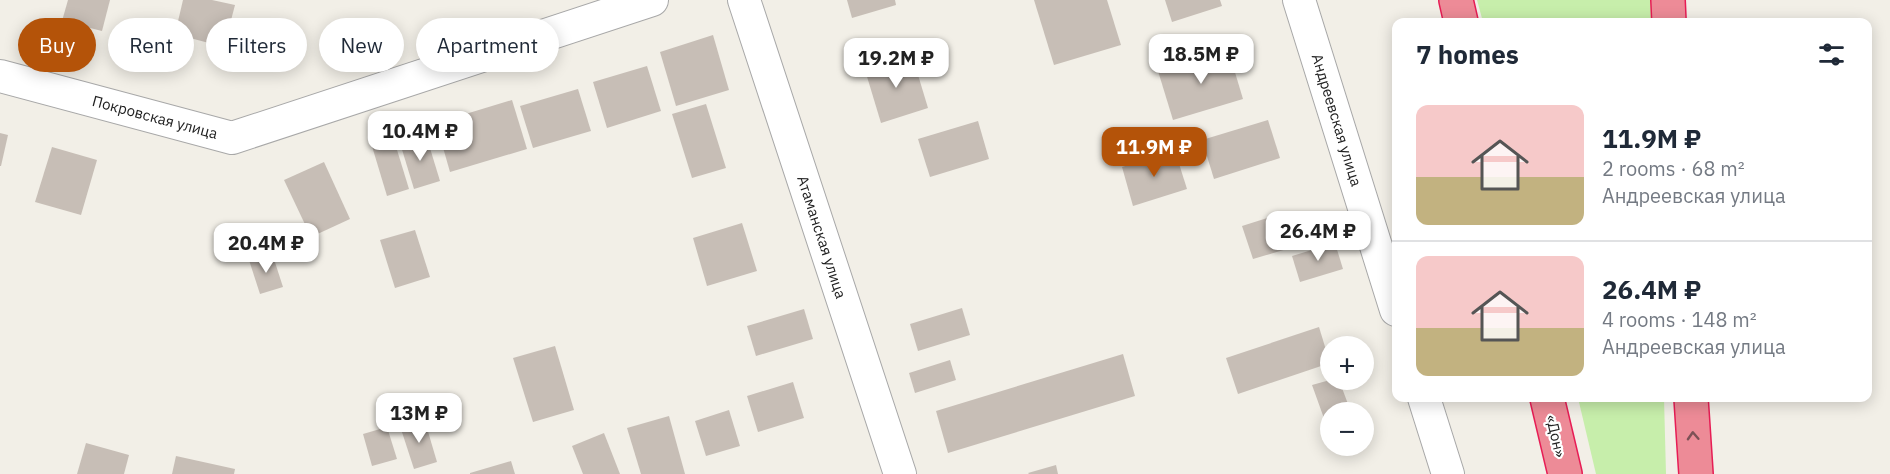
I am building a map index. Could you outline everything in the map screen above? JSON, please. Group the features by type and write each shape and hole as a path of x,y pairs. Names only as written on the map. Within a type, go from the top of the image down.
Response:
{"highway":[{"path":"1456,0 1460,18"},
{"path":"1668,0 1669,18"},
{"name":"«Дон»","path":"1548,402 1565,474"},
{"path":"1691,402 1696,474"}],"street":[{"name":"Покровская улица","path":"0,76 232,138 652,0"},
{"name":"Атаманская улица","path":"744,0 892,472"},
{"name":"Андреевская улица","path":"1299,0 1392,297"},
{"path":"1425,402 1448,474"}],"green space":[{"path":"1477,0 1654,0 1655,18 1482,18"},
{"path":"1579,402 1664,402 1666,474 1596,474"}],"building":[{"path":"68,0 110,0 102,31 96,30 96,18 63,18"},
{"path":"183,0 212,0 235,5 232,18 206,18 206,42 194,39 194,18 179,18"},
{"path":"847,0 895,0 896,5 852,18"},
{"path":"1034,0 1107,0 1121,45 1054,65"},
{"path":"1165,0 1220,0 1222,6 1172,22"},
{"path":"713,35 729,90 676,106 660,52"},
{"path":"1228,49 1243,99 1173,120 1158,71"},
{"path":"912,55 928,108 881,123 865,70"},
{"path":"647,66 661,111 607,128 593,82"},
{"path":"578,89 591,131 533,148 520,106"},
{"path":"512,100 527,149 450,172 436,123"},
{"path":"706,104 726,168 692,178 672,114"},
{"path":"1268,120 1280,158 1214,179 1202,140"},
{"path":"978,121 989,159 930,177 918,139"},
{"path":"390,127 409,189 387,196 368,133"},
{"path":"0,133 8,135 1,166 0,166"},
{"path":"426,135 440,181 414,189 400,143"},
{"path":"52,147 97,160 81,215 35,202"},
{"path":"1175,151 1187,189 1133,206 1122,167"},
{"path":"324,162 350,219 311,237 284,180"},
{"path":"1286,212 1297,246 1253,259 1242,226"},
{"path":"742,223 757,271 707,286 693,238"},
{"path":"415,230 430,277 395,288 380,240"},
{"path":"1335,243 1343,269 1300,282 1292,256"},
{"path":"272,253 283,287 260,294 249,260"},
{"path":"962,308 970,335 918,351 910,324"},
{"path":"804,309 813,339 756,356 747,326"},
{"path":"1319,327 1322,336 1320,366 1238,394 1226,358"},
{"path":"555,346 574,410 533,422 513,358"},
{"path":"1123,354 1135,396 948,453 936,411"},
{"path":"950,360 956,380 915,393 909,373"},
{"path":"793,382 804,418 758,432 747,396"},
{"path":"1320,383 1320,390 1343,390 1347,402 1320,402 1320,407 1312,385"},
{"path":"729,410 740,446 706,456 695,421"},
{"path":"669,416 685,474 641,474 627,428"},
{"path":"424,418 437,462 414,469 400,426"},
{"path":"387,427 397,459 372,466 363,434"},
{"path":"604,433 620,474 583,474 572,446"},
{"path":"86,443 129,455 124,474 77,474"},
{"path":"176,456 235,469 234,474 172,474"},
{"path":"511,461 515,474 470,474 470,473"},
{"path":"1056,465 1058,474 1028,473"}]}
